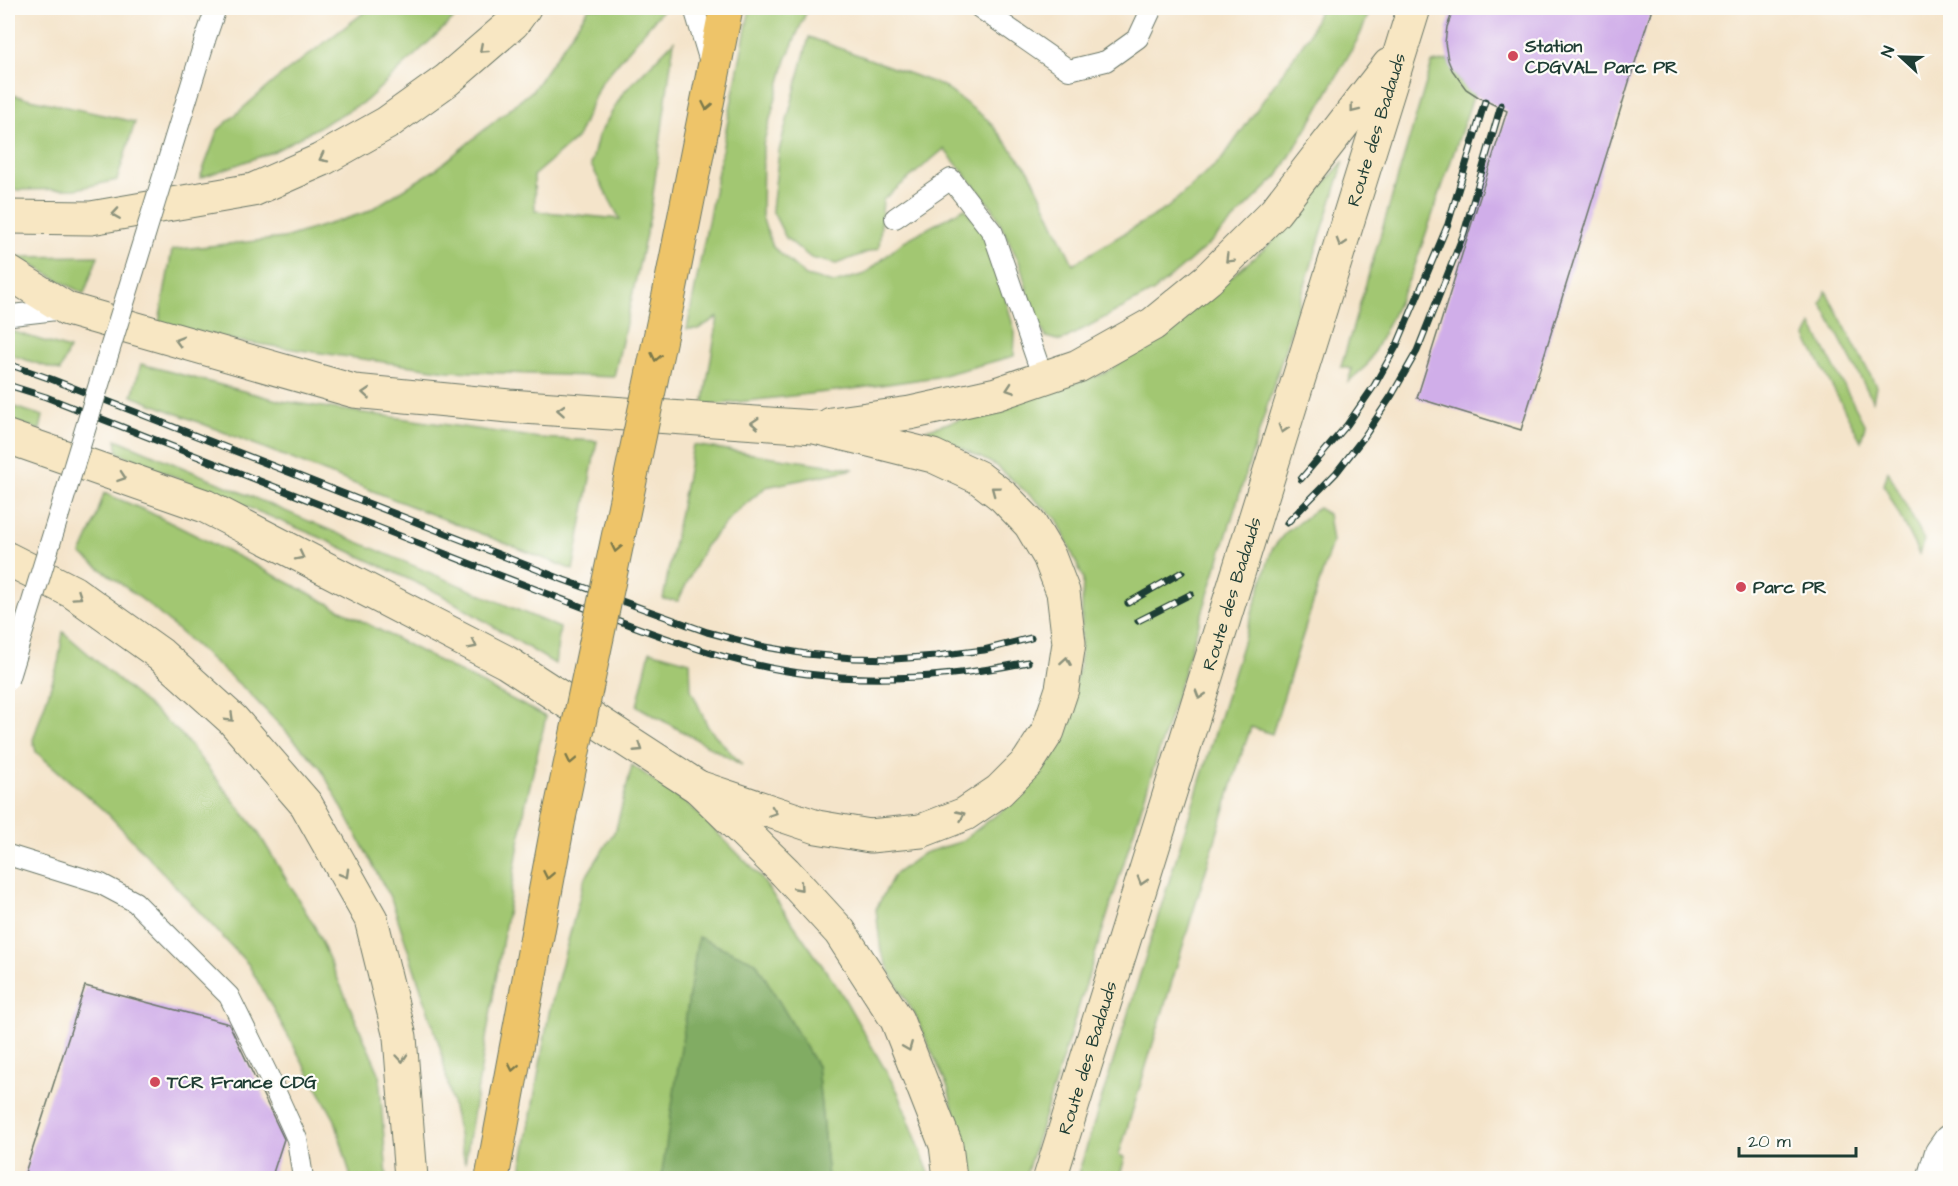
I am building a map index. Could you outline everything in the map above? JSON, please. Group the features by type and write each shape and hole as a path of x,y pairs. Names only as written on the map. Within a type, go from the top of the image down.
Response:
{"main road":[{"path":"8,217 91,218 253,190 321,160 387,123 447,80 513,23 524,8"},
{"path":"492,1179 559,818 668,300 726,8"},
{"name":"Route des Badauds","path":"1050,1179 1414,8"},
{"path":"814,427 910,413 996,394 1078,366 1154,324 1208,279 1275,212 1402,46"},
{"path":"8,272 67,309 354,392 509,406 814,427 933,456 978,477 1004,497 1030,524 1049,556 1063,592 1069,643 1062,690 1048,731 1028,762 999,791 965,814 921,831 870,836 817,827 698,787"},
{"path":"8,437 205,506 506,662 698,787 785,872 840,932 897,1020 946,1144 950,1179"},
{"path":"8,559 73,592 160,654 233,720 306,804 371,919 400,1037 411,1179"}],"street":[{"path":"1934,1179 1941,1154 1950,1141"}],"lane":[{"path":"8,680 216,8"},
{"path":"694,8 713,72"},
{"path":"980,8 1069,70 1106,61 1130,44 1138,38 1152,8"},
{"path":"895,218 951,180 993,233 1043,378"},
{"path":"8,313 12,315 67,309"},
{"path":"8,855 100,884 135,902 229,996 297,1139 303,1179"}],"green space":[{"path":"370,8 465,8 366,101 275,151 200,178 218,130 274,81"},
{"path":"589,8 664,8 600,84 577,138 534,175 535,211 620,219 591,165 598,136 623,93 674,41 650,216 614,377 447,371 237,341 159,323 172,250 284,238 367,212 435,170 533,90"},
{"path":"750,8 808,8 786,60 763,145 762,217 773,247 806,276 834,283 865,274 904,241 965,208 985,235 1015,333 1014,356 936,377 703,406 718,317 698,329 687,329"},
{"path":"1320,8 1371,8 1360,35 1278,176 1207,246 1154,291 1061,341 1046,337 1033,312 1020,264 992,207 944,149 883,200 879,248 836,264 811,258 786,238 772,210 779,151 809,37 943,86 988,120 1030,172 1073,264 1167,208 1222,159 1309,35"},
{"path":"1448,60 1458,79 1474,94 1413,271 1367,365 1348,382 1352,369 1341,367 1432,63"},
{"path":"8,94 135,122 117,180 76,189 15,190 8,188"},
{"path":"1344,161 1025,1178 970,1178 948,1088 915,1015 894,980 881,952 876,909 894,875 924,853 960,842 1024,794 1054,752 1080,666 1083,578 1057,519 995,465 926,430 1105,373 1193,309 1270,244"},
{"path":"98,256 84,294 17,257"},
{"path":"1826,291 1876,386 1873,401 1821,303"},
{"path":"1812,325 1865,426 1861,441 1806,337"},
{"path":"8,330 69,349 60,371 8,354"},
{"path":"141,364 281,401 539,438 597,441 573,570 132,396"},
{"path":"8,405 43,416 40,430 8,420"},
{"path":"116,439 560,628 555,664 440,594 319,537 118,453"},
{"path":"693,445 854,469 766,487 735,513 705,546 678,601 663,599"},
{"path":"1888,471 1924,540 1919,554 1884,485"},
{"path":"104,493 149,512 251,563 546,717 526,802 465,1163 440,1047 392,901 320,767 247,691 148,604 81,554"},
{"path":"1318,508 1328,514 1332,542 1272,734 1251,727 1239,762 1119,1155 1125,1158 1119,1178 1077,1178 1272,549 1285,533"},
{"path":"63,632 181,734 256,829 315,927 379,1073 387,1178 351,1178 335,1120 248,964 109,815 36,752 33,740 58,664"},
{"path":"650,651 690,662 691,689 708,727 742,765 637,706"},
{"path":"632,765 692,807 759,875 840,991 898,1092 931,1178 828,1178 817,1066 667,1178 520,1178 549,1013 584,880 616,829"},
{"path":"698,937 756,962 817,1066 828,1178 661,1178"}],"building":[{"path":"1454,8 1652,8 1521,430 1417,398 1507,111 1466,89 1452,70 1445,43 1447,27"},
{"name":"TCR France CDG","path":"85,986 229,1024 284,1139 271,1179 23,1179"}],"railway":[{"path":"1301,479 1347,425 1374,386 1397,345 1448,224 1485,101"},
{"path":"1287,523 1336,473 1364,437 1392,395 1417,351 1464,233 1501,105"},
{"path":"8,364 564,580 707,632 760,646 806,654 894,659 984,650 1031,638"},
{"path":"8,385 46,397 570,602 710,653 782,670 863,678 946,675 1028,662"},
{"path":"1128,603 1182,572"},
{"path":"1138,621 1191,594"}],"place":[{"name":"Station CDGVAL Parc PR","path":"1513,56"},
{"name":"Parc PR","path":"1741,587"},
{"name":"TCR France CDG","path":"155,1082"}]}
